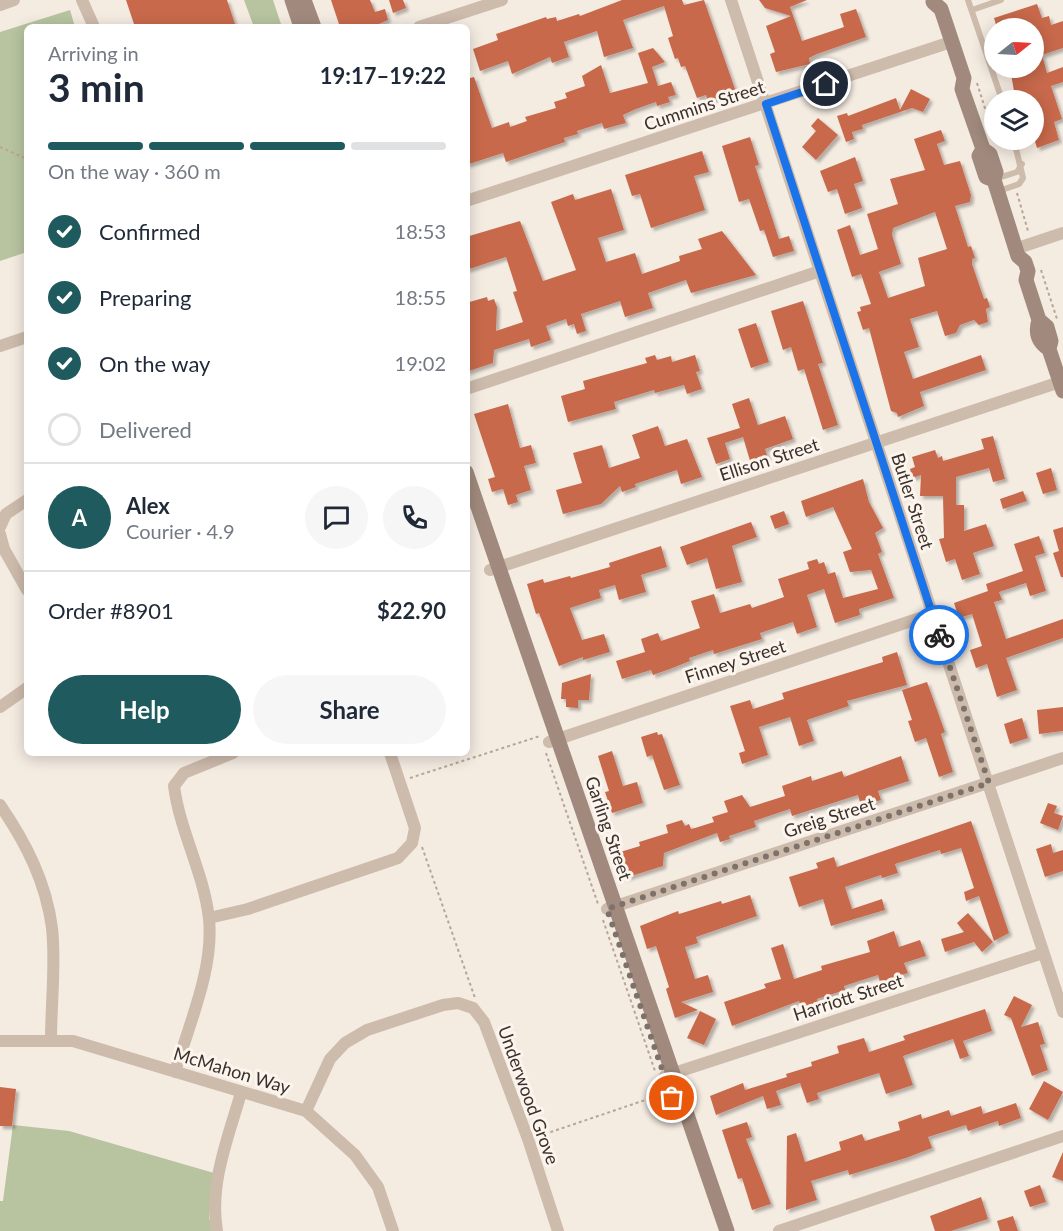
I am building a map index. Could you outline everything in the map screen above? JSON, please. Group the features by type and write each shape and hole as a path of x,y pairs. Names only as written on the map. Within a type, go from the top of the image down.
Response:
{"street":[{"path":"0,5 14,0"},
{"path":"82,0 93,24"},
{"path":"292,0 300,24"},
{"path":"304,0 313,24"},
{"path":"428,24 502,0"},
{"name":"Butler Street","path":"731,0 1063,1012"},
{"path":"933,1 941,9 947,44 964,78 962,89 982,149 990,154 996,172 995,186 1017,253 1025,262 1028,272 1026,280 1039,320 1047,327 1052,340 1049,350 1062,387"},
{"name":"Cummins Street","path":"470,200 947,44"},
{"path":"1017,253 1063,233"},
{"path":"470,388 820,271"},
{"path":"0,346 24,338"},
{"name":"Ellison Street","path":"495,569 876,443 1062,387"},
{"name":"Garling Street","path":"470,485 549,739 727,1231"},
{"path":"0,527 6,514 24,502"},
{"name":"Garling Street","path":"470,512 495,569"},
{"path":"0,534 3,549 24,585"},
{"name":"Finney Street","path":"549,739 932,614"},
{"path":"0,707 24,690"},
{"path":"175,1072 205,968 210,935 205,895 177,807 174,786 184,773 226,756"},
{"path":"209,918 248,909 398,858 412,843 415,828 391,756"},
{"name":"Greig Street","path":"611,908 1063,758"},
{"path":"0,805 23,838 42,882 52,929 51,1040"},
{"name":"Harriott Street","path":"669,1075 1043,953"},
{"name":"Underwood Grove","path":"306,1111 330,1059 345,1043 367,1029 443,1005 458,1003 473,1008 484,1022 528,1139 558,1231"},
{"name":"McMahon Way","path":"0,1041 73,1041 306,1111 355,1155 378,1188 393,1231"},
{"name":"Garling Street","path":"669,1075 718,1231"},
{"path":"217,1231 214,1211 219,1174 241,1093"},
{"path":"779,1231 1063,1136"}],"lane":[{"path":"968,0 999,90"},
{"path":"972,10 1001,0"},
{"path":"995,186 1018,184 1023,178 1017,150"},
{"path":"995,186 1017,172 1022,164"}],"path":[{"path":"0,147 24,158"},
{"path":"1017,193 1028,231"},
{"path":"1040,266 1060,326"},
{"path":"400,782 549,739"},
{"path":"415,828 476,1000"},
{"path":"528,1139 663,1094"}],"green space":[{"path":"244,0 273,0 281,24 253,24"},
{"path":"70,10 74,24 25,24"},
{"path":"24,24 24,253 0,261 0,32"},
{"path":"13,1125 69,1131 214,1173 209,1218 213,1231 0,1231 0,1201 3,1201"}],"building":[{"path":"126,0 227,0 235,24 134,24"},
{"path":"331,0 370,0 375,12 385,9 388,20 379,24 339,24"},
{"path":"389,0 403,0 406,8 393,13"},
{"path":"622,0 682,0 684,5 704,0 736,92 708,101 706,95 697,98 685,66 681,67 678,58 675,59 668,38 673,36 664,6 623,20 633,48 604,57 597,31 564,42 569,57 552,63 550,57 512,74 508,61 480,71 473,49 498,40 496,34 546,17 547,19 556,17 557,21 579,14 580,16"},
{"path":"759,0 807,0 790,7 802,41 844,27 840,14 856,9 866,37 817,54 809,58 810,64 776,72 770,54 775,52 766,26 791,16 765,8"},
{"path":"1037,4 1042,18 994,18"},
{"path":"1049,16 1051,25 1063,21 1063,48 1044,54 1044,18 1042,18"},
{"path":"653,48 665,62 652,67 658,86 671,82 676,95 668,97 670,102 657,106 656,102 636,109 623,115 626,123 604,129 602,123 577,131 578,134 564,138 565,142 506,162 503,153 470,164 470,78 474,77 492,128 509,122 510,127 527,121 525,117 556,108 554,102 567,98 565,93 585,86 582,76 601,65 610,93 648,83 638,53"},
{"path":"1044,62 1047,73 1063,67 1063,82 1051,86 1062,119 1054,122 1059,140 1044,145 1044,90 1014,90 1012,78 1044,78"},
{"path":"911,89 930,99 923,112 912,108 862,125 863,129 852,132 854,139 846,142 837,116 847,113 848,116 896,98 900,110"},
{"path":"818,118 838,135 816,160 802,147 816,131 811,126"},
{"path":"941,130 945,141 937,144 944,165 960,161 971,195 970,202 955,206 968,247 971,246 975,258 972,259 972,264 984,299 987,298 990,307 986,309 988,322 979,325 974,320 960,325 956,333 945,336 937,311 910,319 919,347 904,352 913,379 981,355 986,370 920,392 924,406 898,417 897,413 891,411 869,328 863,330 857,312 861,311 860,307 871,304 861,274 852,277 837,230 850,225 860,255 878,249 867,214 898,204 890,179 925,170 914,139","holes":["935,212 947,249 918,258 925,286 888,298 879,272 901,264 892,235 893,228"]},
{"path":"750,137 759,165 755,166 779,239 789,236 794,251 773,257 764,230 760,231 749,199 739,202 722,146"},
{"path":"702,151 709,172 694,176 705,210 651,228 640,194 632,196 625,175"},
{"path":"855,157 863,181 854,184 862,208 845,214 837,189 828,192 820,171"},
{"path":"611,189 624,230 598,238 606,262 635,253 642,274 680,261 679,256 702,249 698,239 722,231 756,275 691,293 686,280 648,293 653,308 625,317 620,301 581,314 586,331 577,334 574,324 568,326 566,319 546,326 551,340 531,347 529,339 494,350 493,363 470,371 470,302 487,297 488,301 494,299 497,307 496,331 523,322 513,292 517,291 506,257 470,269 470,236 520,221 543,281 576,270 551,202 573,194 575,200"},
{"path":"803,301 823,363 818,364 838,425 823,430 804,369 798,371 791,347 783,350 771,311"},
{"path":"756,323 769,362 751,368 738,329"},
{"path":"655,355 657,360 671,356 672,362 695,355 700,371 696,372 702,389 687,394 684,385 655,393 654,390 614,402 616,409 568,422 561,396 585,389 583,381 647,363 645,358"},
{"path":"749,398 758,425 785,416 793,439 765,449 768,458 751,464 743,437 725,443 730,459 716,464 707,438 740,428 732,404"},
{"path":"508,404 520,448 531,445 536,463 524,466 531,490 516,495 518,502 508,505 503,489 492,492 488,479 495,477 474,414"},
{"path":"658,426 665,446 687,439 702,477 681,484 677,470 635,484 636,487 622,492 620,486 601,504 563,514 556,490 582,483 573,453 602,445 609,468 640,458 632,435"},
{"path":"993,436 1005,479 993,482 989,468 956,477 956,505 964,505 964,531 986,524 994,546 973,553 980,574 962,580 955,559 946,562 939,539 944,538 943,496 920,496 921,475 912,478 910,469 915,467 912,457 935,450 938,458 942,456 943,461 984,449 981,439"},
{"path":"1051,468 1057,490 1043,494 1036,473"},
{"path":"863,479 869,502 883,528 875,533 882,552 878,554 894,598 859,609 860,615 835,623 824,589 807,595 817,627 797,634 793,622 760,633 762,639 714,654 713,650 689,658 690,661 653,675 651,670 622,679 616,661 645,652 641,639 658,633 661,641 700,628 691,601 714,594 720,613 750,604 752,608 784,597 778,579 809,569 807,562 817,559 819,564 824,562 828,574 835,572 843,598 878,589 871,570 850,572 843,552 852,549 833,507 806,517 801,501"},
{"path":"1023,491 1027,501 1003,509 1000,499"},
{"path":"784,511 789,524 775,529 770,516"},
{"path":"751,522 757,537 732,546 742,582 716,589 707,558 687,565 680,547"},
{"path":"1063,527 1063,577 1061,577 1053,553 1059,551 1053,530"},
{"path":"1039,536 1045,553 1035,556 1046,591 1030,596 1026,583 999,592 1002,600 994,602 1006,639 1063,619 1063,638 1006,658 1017,690 997,697 987,664 976,668 970,650 982,646 972,614 959,618 954,603 988,591 986,584 1023,571 1014,544"},
{"path":"661,546 667,567 641,575 646,592 619,600 615,585 599,590 601,598 570,608 582,640 604,634 610,652 583,660 583,657 559,666 539,613 536,614 527,584 543,579 544,583 570,576 571,578 610,567 609,563"},
{"path":"897,652 907,685 847,701 849,706 807,720 814,741 799,746 790,717 759,727 768,755 742,764 739,753 745,751 730,706 750,700 753,709 784,699 782,693 883,662 882,657"},
{"path":"591,674 589,700 578,700 578,708 566,707 566,699 561,699 562,683"},
{"path":"927,682 945,732 941,734 953,772 939,777 926,738 915,742 908,721 912,720 902,690"},
{"path":"1063,707 1063,731 1039,734 1037,710"},
{"path":"1022,718 1028,738 1010,744 1004,724"},
{"path":"657,732 658,735 662,734 680,785 664,790 652,755 647,757 641,737"},
{"path":"612,751 623,786 637,782 643,803 612,813 605,792 609,791 598,756"},
{"path":"901,756 909,781 878,791 881,800 861,806 858,795 792,816 790,809 754,821 756,827 729,836 730,839 720,842 717,833 664,853 663,866 625,878 617,853 640,846 639,842 668,833 666,825 682,820 685,826 689,824 691,829 695,828 714,822 712,817 728,812 724,801 742,795 750,807 785,796 782,786 811,776 812,781 842,771 844,777"},
{"path":"1048,803 1057,806 1054,813 1063,816 1058,830 1040,823"},
{"path":"971,821 1009,933 994,941 979,896 966,901 964,892 974,888 961,848 941,854 940,850 895,864 898,873 882,878 881,875 845,887 852,909 882,899 885,910 831,926 823,899 799,907 789,877 818,868 816,863 834,857 837,867"},
{"path":"1051,844 1053,853 1063,850 1063,871 1045,877 1036,849"},
{"path":"750,895 757,916 696,937 698,943 685,947 695,979 708,975 713,992 681,1002 698,1010 675,1018 666,989 669,987 656,946 647,949 640,926 678,911 679,914"},
{"path":"968,913 993,942 982,952 974,942 945,952 941,939 964,932 957,923"},
{"path":"894,931 899,947 920,940 926,956 904,963 908,973 880,982 878,975 844,986 845,990 817,999 819,1006 802,1011 799,1001 732,1026 724,1002 766,988 764,984 781,979 771,948 783,944 794,979 822,970 821,966 870,952 867,941"},
{"path":"1014,996 1032,1005 1021,1027 1038,1022 1045,1044 1040,1045 1048,1070 1032,1076 1011,1018 1004,1015"},
{"path":"985,1009 992,1031 963,1041 969,1056 960,1059 953,1039 903,1056 913,1085 886,1094 879,1073 817,1093 819,1099 807,1103 800,1083 776,1091 781,1105 767,1109 763,1096 716,1115 710,1096 743,1083 745,1090 787,1077 786,1074 812,1066 811,1062 839,1053 837,1046 864,1038 869,1052 905,1040 903,1036"},
{"path":"700,1011 716,1019 704,1045 687,1038"},
{"path":"1044,1081 1063,1092 1048,1120 1029,1109"},
{"path":"0,1087 16,1089 12,1126 0,1126"},
{"path":"1016,1103 1021,1118 999,1126 998,1121 968,1131 966,1125 928,1137 932,1148 906,1158 849,1175 848,1170 811,1181 817,1200 786,1210 787,1136 796,1133 805,1162 841,1150 839,1142 862,1134 865,1141 900,1130 898,1122 921,1114 922,1119 949,1110 951,1116 981,1106 983,1114"},
{"path":"747,1122 752,1137 746,1139 771,1204 752,1210 742,1178 738,1179 722,1130"},
{"path":"1063,1152 1063,1181 1052,1177"},
{"path":"1040,1185 1046,1202 1030,1207 1024,1191"},
{"path":"981,1197 988,1219 951,1231 935,1231 930,1216"},
{"path":"1013,1216 1018,1231 1000,1231 997,1221"}],"way so far":[{"path":"672,1098 607,909 989,783 939,635"}],"route":[{"path":"826,84 766,104 939,635"}]}
